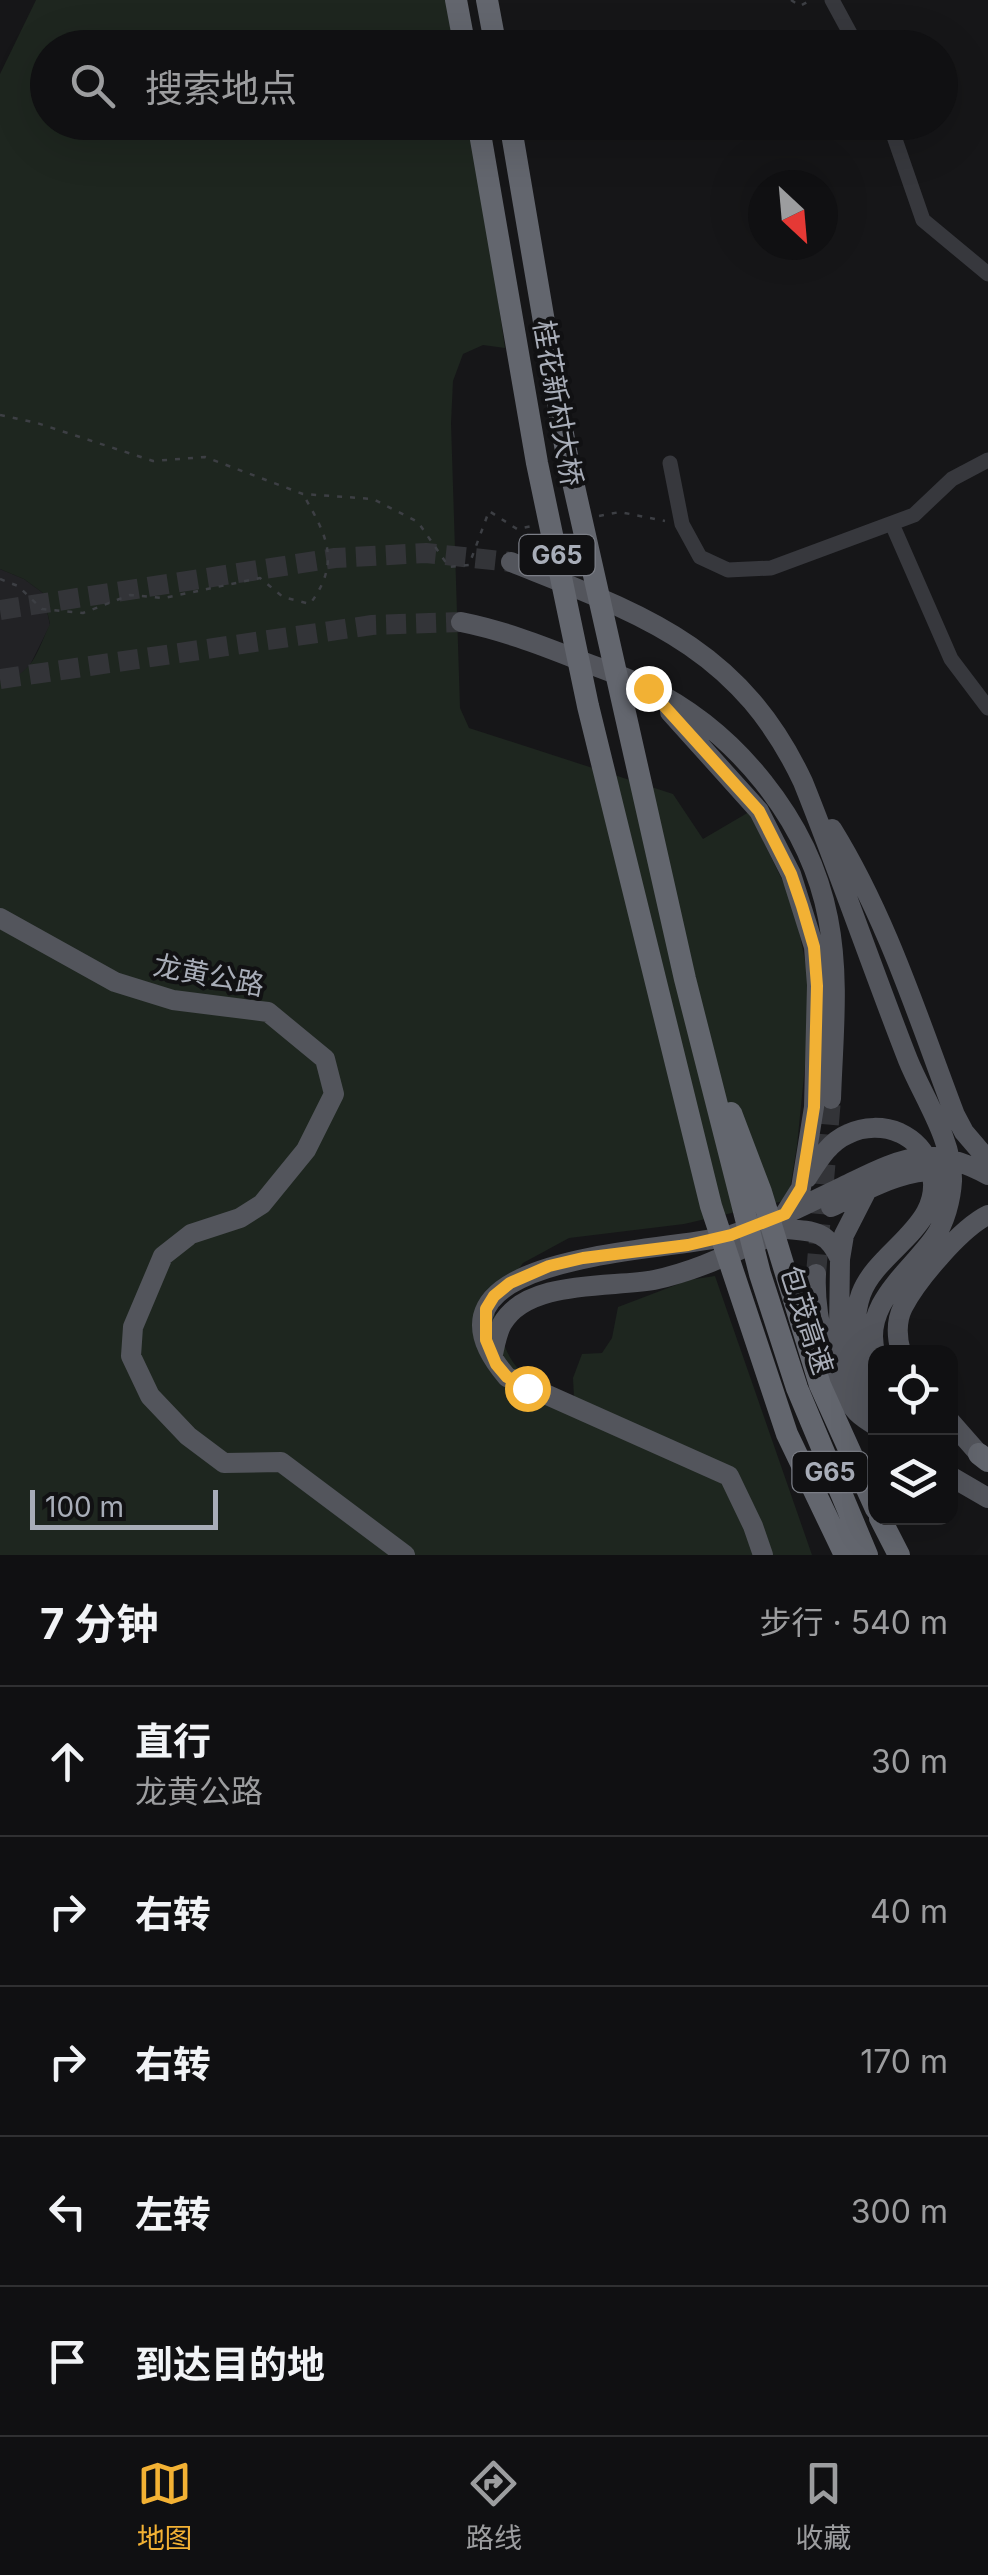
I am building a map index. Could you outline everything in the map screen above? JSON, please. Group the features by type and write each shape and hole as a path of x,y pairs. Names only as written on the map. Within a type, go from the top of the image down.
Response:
{"highway":[{"path":"456,0 461,30"},
{"path":"487,0 493,30"},
{"name":"桂花新村大桥","path":"481,140 537,463 588,706 658,984"},
{"name":"桂花新村大桥","path":"513,140 566,451 684,979"},
{"name":"包茂高速","path":"684,979 808,1387 856,1536 867,1555"},
{"name":"包茂高速","path":"658,984 711,1206 776,1404 845,1555"},
{"path":"808,1387 868,1494"},
{"path":"788,1434 828,1555"},
{"path":"884,1525 899,1555"}],"main road":[{"path":"510,562 584,590 698,648 757,705 803,782 909,1062 946,1148 952,1177 950,1200 936,1237 887,1293 878,1313 874,1345"},
{"path":"461,622 495,629 648,688 722,737 775,796 806,850 828,914 835,984 830,1099"},
{"path":"648,688 759,811 791,874 802,906 814,947 817,986 814,1107 801,1188"},
{"path":"803,782 863,880 955,1116 988,1160"},
{"name":"龙黄公路","path":"0,918 115,982 173,1000 268,1012 326,1059 334,1094 306,1150 262,1204 240,1218 191,1234 163,1256 133,1327 132,1356 150,1396 188,1436 224,1463 281,1462 405,1555"},
{"path":"786,1221 820,1156 837,1139 861,1129 898,1132 913,1141 928,1159 935,1181 929,1209 869,1280 858,1308 856,1345 868,1372"},
{"path":"492,1354 502,1323 531,1299 556,1290 634,1282 698,1268 888,1165 923,1157 941,1158 988,1175"},
{"path":"868,1400 845,1362 839,1332 840,1259 844,1235 866,1191 888,1165"},
{"path":"634,1282 618,1277 617,1268 786,1221 888,1181 926,1171 958,1174 988,1187"},
{"path":"900,1345 897,1326 903,1307 953,1241 988,1215"},
{"path":"786,1221 832,1242 840,1259"},
{"path":"709,1240 549,1266 510,1283 494,1296 486,1309 484,1324 496,1364 507,1377 729,1476 754,1526 763,1555"},
{"path":"816,1274 814,1302 840,1385 856,1411 868,1420"},
{"path":"958,1429 985,1457"},
{"path":"958,1442 985,1457"},
{"path":"958,1452 985,1457"},
{"path":"958,1481 988,1498"}],"street":[{"path":"832,0 848,30"},
{"path":"895,140 923,220 988,274"},
{"path":"670,462 682,524 700,557 728,570 772,568 892,524 914,514 952,479 988,460"},
{"path":"892,524 951,659 988,708"}],"path":[{"path":"791,0 800,6 810,0"},
{"path":"0,415 154,461 205,457 303,494 374,499 418,522 448,567 468,564 489,511 518,529 534,526"},
{"path":"0,579 18,586 42,609 83,613 130,595 164,598 260,578 282,597 310,604 324,585 328,538 303,494"},
{"path":"586,518 620,512 682,524"}],"shaded area":[{"path":"36,0 454,0 459,30 30,30 30,140 474,140 505,348 483,345 463,354 453,381 460,708 469,728 673,794 703,839 749,812 793,902 812,995 788,1200 684,1224 569,1238 523,1263 493,1305 503,1341 516,1366 538,1384 574,1397 573,1378 582,1354 602,1353 612,1338 618,1307 689,1280 715,1276 812,1555 0,1555 0,682 27,668 50,624 43,593 0,569 0,74"},
{"path":"0,569 43,593 50,625 27,671 21,677 0,682"}],"tunnel":[{"path":"0,610 335,558 426,553 511,562"},
{"path":"0,679 372,625 461,622"},
{"path":"816,1274 831,1099"}],"route":[{"path":"527,1388 507,1377 496,1364 486,1340 486,1309 510,1283 549,1266 583,1258 688,1245 731,1235 785,1214 801,1188 814,1107 817,986 814,947 802,906 791,874 759,811 648,688"}]}
